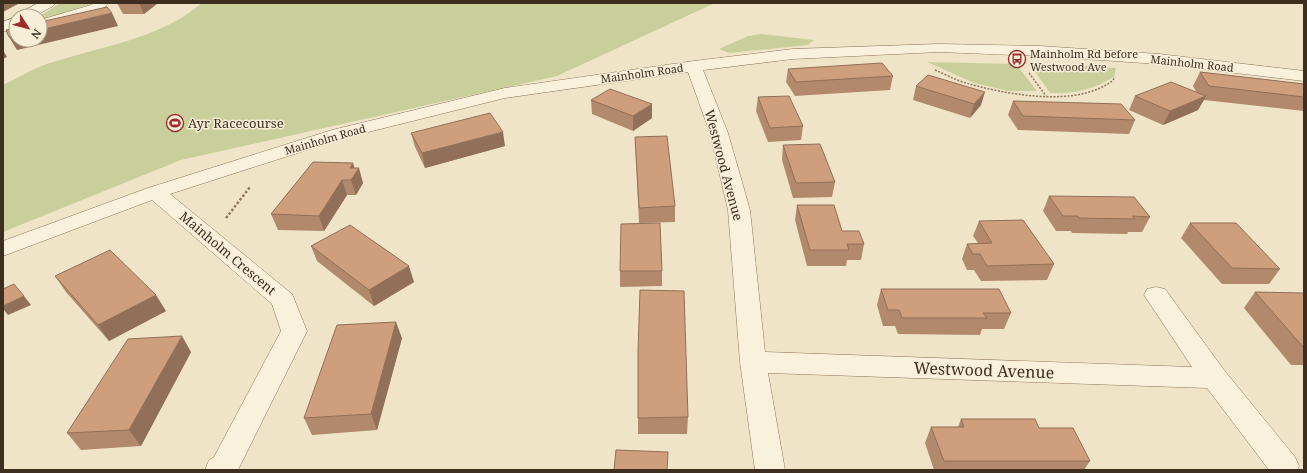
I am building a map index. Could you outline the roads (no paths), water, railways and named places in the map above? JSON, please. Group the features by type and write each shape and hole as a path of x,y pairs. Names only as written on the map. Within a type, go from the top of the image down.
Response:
{"street":[{"path":"39,8 48,3"},
{"path":"48,22 96,8 102,3"},
{"name":"Mainholm Road","path":"3,249 155,192 338,134 505,93 694,66 793,54 947,48 1159,58 1304,76"},
{"name":"Westwood Avenue","path":"694,66 719,133 739,210 753,362 770,470"},
{"name":"Mainholm Crescent","path":"155,192 283,300 294,331 225,466 220,470"},
{"path":"1156,295 1214,378 1284,466"},
{"name":"Westwood Avenue","path":"753,362 1214,378"}],"place":[{"name":"Mainholm Rd before Westwood Ave","path":"1017,59"},
{"name":"Ayr Racecourse","path":"175,123"}]}
